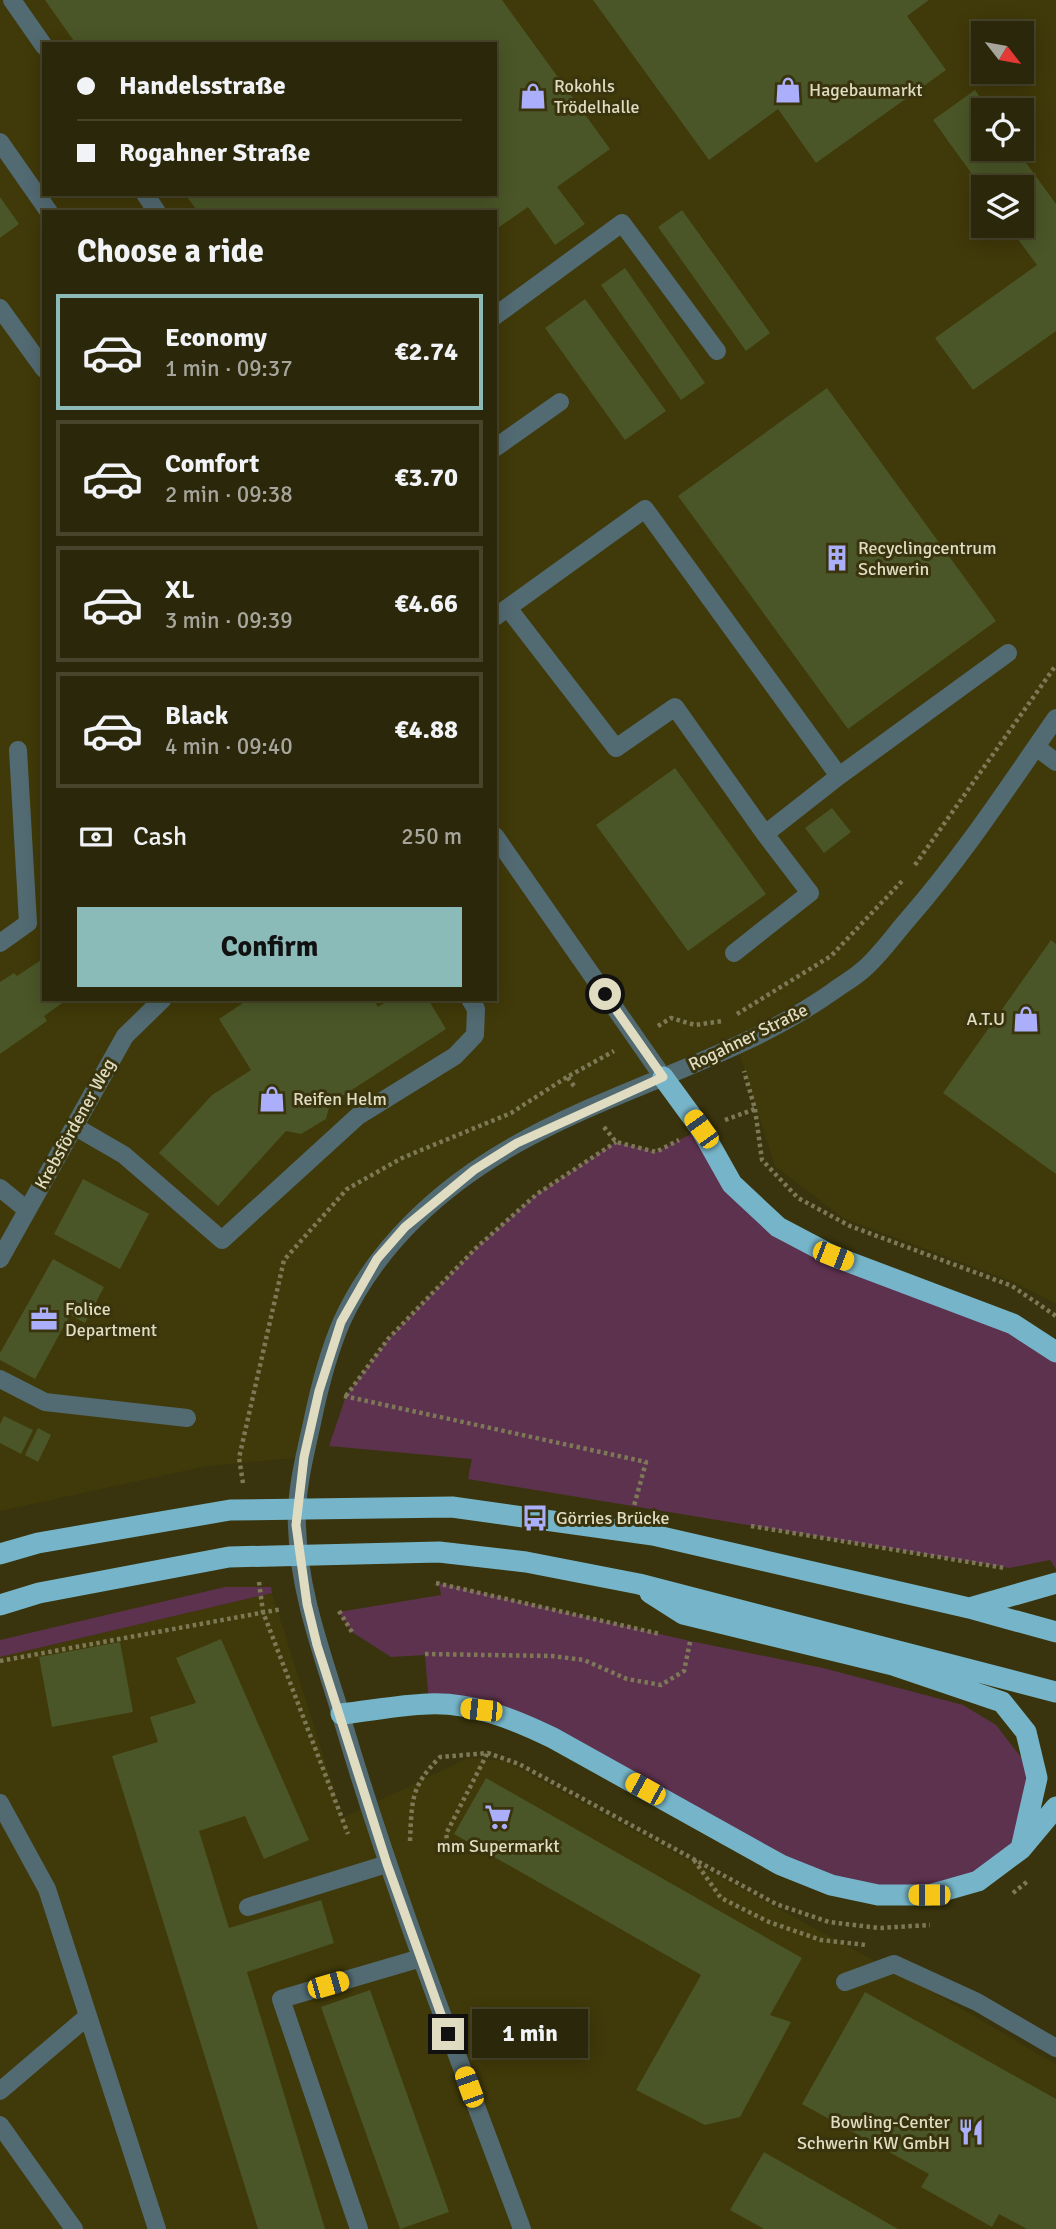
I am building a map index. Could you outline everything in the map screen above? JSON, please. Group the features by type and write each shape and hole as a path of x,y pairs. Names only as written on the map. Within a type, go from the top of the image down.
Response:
{"highway":[{"path":"663,1077 701,1129 732,1184 778,1227 833,1256 1013,1324 1056,1352"},
{"path":"0,1554 38,1543 230,1510 452,1507 653,1535 969,1608 1056,1632"},
{"path":"0,1605 39,1593 229,1557 439,1552 526,1562 639,1584 1056,1692"},
{"path":"969,1608 1056,1583"},
{"path":"639,1584 683,1614 893,1665 1002,1702 1026,1732 1037,1778 1021,1849"},
{"path":"341,1714 429,1704 481,1710 518,1721 781,1865 831,1885 878,1895 929,1895 978,1881 1021,1849 1056,1807"}],"street":[{"path":"12,0 42,43"},
{"path":"0,142 48,210"},
{"path":"497,315 622,223 717,351"},
{"path":"0,308 42,366"},
{"path":"497,447 560,402"},
{"path":"734,953 810,893 675,707 615,748 501,612 645,509 839,776"},
{"path":"765,834 839,776 1008,653"},
{"name":"Rogahner Straße","path":"522,2229 387,1864 317,1645 307,1604 296,1525 304,1457 319,1391 341,1322 377,1259 405,1227 474,1170 517,1143 737,1046 806,1010 865,969 939,883 1056,718"},
{"path":"1036,747 1056,762"},
{"path":"0,943 29,923 18,750"},
{"path":"497,839 663,1077"},
{"name":"Krebsfördener Weg","path":"0,1259 125,1035 161,1001"},
{"path":"74,1126 124,1155 222,1240 358,1116 455,1056 475,1035 477,1009 471,1001"},
{"path":"0,1188 27,1210"},
{"path":"0,1379 45,1402 187,1418"},
{"path":"0,1803 47,1889 158,2229"},
{"path":"248,1907 387,1864"},
{"path":"359,2229 281,1999 421,1958"},
{"path":"845,1982 894,1964 977,2001 1056,2048"},
{"path":"0,2091 88,2016"},
{"path":"0,2125 74,2229"}],"path":[{"path":"726,1020 831,956 909,874 1056,664"},
{"path":"243,1484 239,1458 284,1260 347,1189 402,1158 511,1113 567,1077"},
{"path":"755,1109 762,1160 798,1198 850,1226 1012,1286 1056,1316"},
{"path":"346,1396 388,1339 476,1248 537,1194 616,1142"},
{"path":"319,1391 646,1462 634,1507"},
{"path":"621,1504 647,1509"},
{"path":"738,1524 1009,1568"},
{"path":"267,1580 256,1577 264,1612 362,1873"},
{"path":"426,1583 439,1583"},
{"path":"0,1661 307,1604"},
{"path":"425,1654 552,1656 584,1660 627,1679 661,1685 684,1671 690,1641"},
{"path":"450,1852 446,1834 488,1753"},
{"path":"409,1846 413,1796 422,1775 440,1757 488,1753 519,1764 694,1859 721,1898 769,1922 821,1940 874,1946"}],"shaded area":[{"path":"0,0 1056,0 1056,1304 1014,1282 843,1218 775,1166 737,1047 517,1143 405,1227 341,1322 304,1457 207,1466 0,1511"},
{"path":"701,1129 778,1227 1056,1352 1056,1569 1050,1560 1009,1568 468,1479 472,1459 329,1446 346,1396 388,1339 476,1248 537,1194 616,1142 656,1152"},
{"path":"439,1583 690,1641 823,1668 963,1705 996,1725 1037,1778 1021,1849 929,1895 831,1885 553,1738 429,1704 425,1655 391,1657 352,1632 339,1612 441,1595"},
{"path":"225,1587 271,1587 272,1593 0,1657 0,1640"},
{"path":"272,1593 343,1818 468,1758 505,1761 934,1993 1056,2064 1056,2229 0,2229 0,1657"}],"building":[{"name":"Rokohls Trödelhalle","path":"45,0 502,0 610,149 557,187 585,224 555,245 528,207 497,229 497,210 197,210 186,196 497,196 497,42 75,42"},
{"name":"Hagebaumarkt","path":"593,0 929,0 907,16 946,70 816,163 778,109 709,160"},
{"path":"975,90 981,98 971,98 971,161 1025,161 1056,204 1056,331 973,390 935,338 1037,265 1017,238 1034,238 1034,175 973,175 933,120"},
{"path":"0,197 19,224 0,238"},
{"path":"682,210 770,333 746,351 658,227"},
{"path":"625,268 705,383 681,400 601,285"},
{"path":"585,299 666,411 625,440 545,328"},
{"name":"Recyclingcentrum Schwerin","path":"827,388 996,621 848,729 678,496"},
{"path":"675,768 766,894 688,951 596,825"},
{"path":"832,808 851,832 824,853 805,828"},
{"name":"A.T.U","path":"1051,940 1056,944 1056,1174 943,1093"},
{"path":"42,959 42,1001 65,1001 44,1016 47,1021 0,1054 0,982 14,973 17,976"},
{"name":"Reifen Helm","path":"246,1001 374,1001 378,1007 388,1001 429,1001 446,1029 330,1104 326,1119 301,1134 286,1131 218,1206 159,1153 212,1095 251,1070 219,1019"},
{"path":"83,1179 149,1214 120,1269 54,1234"},
{"name":"Folice Department","path":"53,1259 104,1287 85,1323 70,1315 35,1379 0,1360 0,1353"},
{"path":"4,1416 33,1430 21,1454 0,1443 0,1424"},
{"path":"38,1428 51,1435 38,1462 25,1455"},
{"path":"221,1639 309,1840 264,1859 245,1816 199,1831 229,1928 321,1900 334,1943 247,1972 325,2229 258,2229 112,1756 158,1742 150,1717 196,1703 176,1658"},
{"path":"120,1642 133,1712 52,1727 39,1657"},
{"path":"486,1778 802,1958 770,2015 791,2022 740,2117 705,2125 636,2090 701,1975 454,1834"},
{"path":"370,1990 449,2212 400,2229 321,2007"},
{"path":"865,1992 1056,2099 1056,2229 1027,2229 999,2214 992,2227 921,2187 929,2174 802,2104"},
{"path":"764,2152 898,2229 764,2229 730,2210"}],"place":[{"name":"Hagebaumarkt","path":"788,90"},
{"name":"Rokohls Trödelhalle","path":"533,96"},
{"name":"Recyclingcentrum Schwerin","path":"837,558"},
{"name":"A.T.U","path":"1026,1019"},
{"name":"Reifen Helm","path":"272,1099"},
{"name":"Folice Department","path":"44,1319"},
{"name":"Görries Brücke","path":"535,1518"},
{"name":"mm Supermarkt","path":"498,1817"},
{"name":"Bowling-Center Schwerin KW GmbH","path":"971,2132"}],"route":[{"path":"448,2034 387,1864 317,1645 307,1604 296,1525 304,1457 319,1391 341,1322 377,1259 405,1227 474,1170 517,1143 663,1077 605,994"}]}
